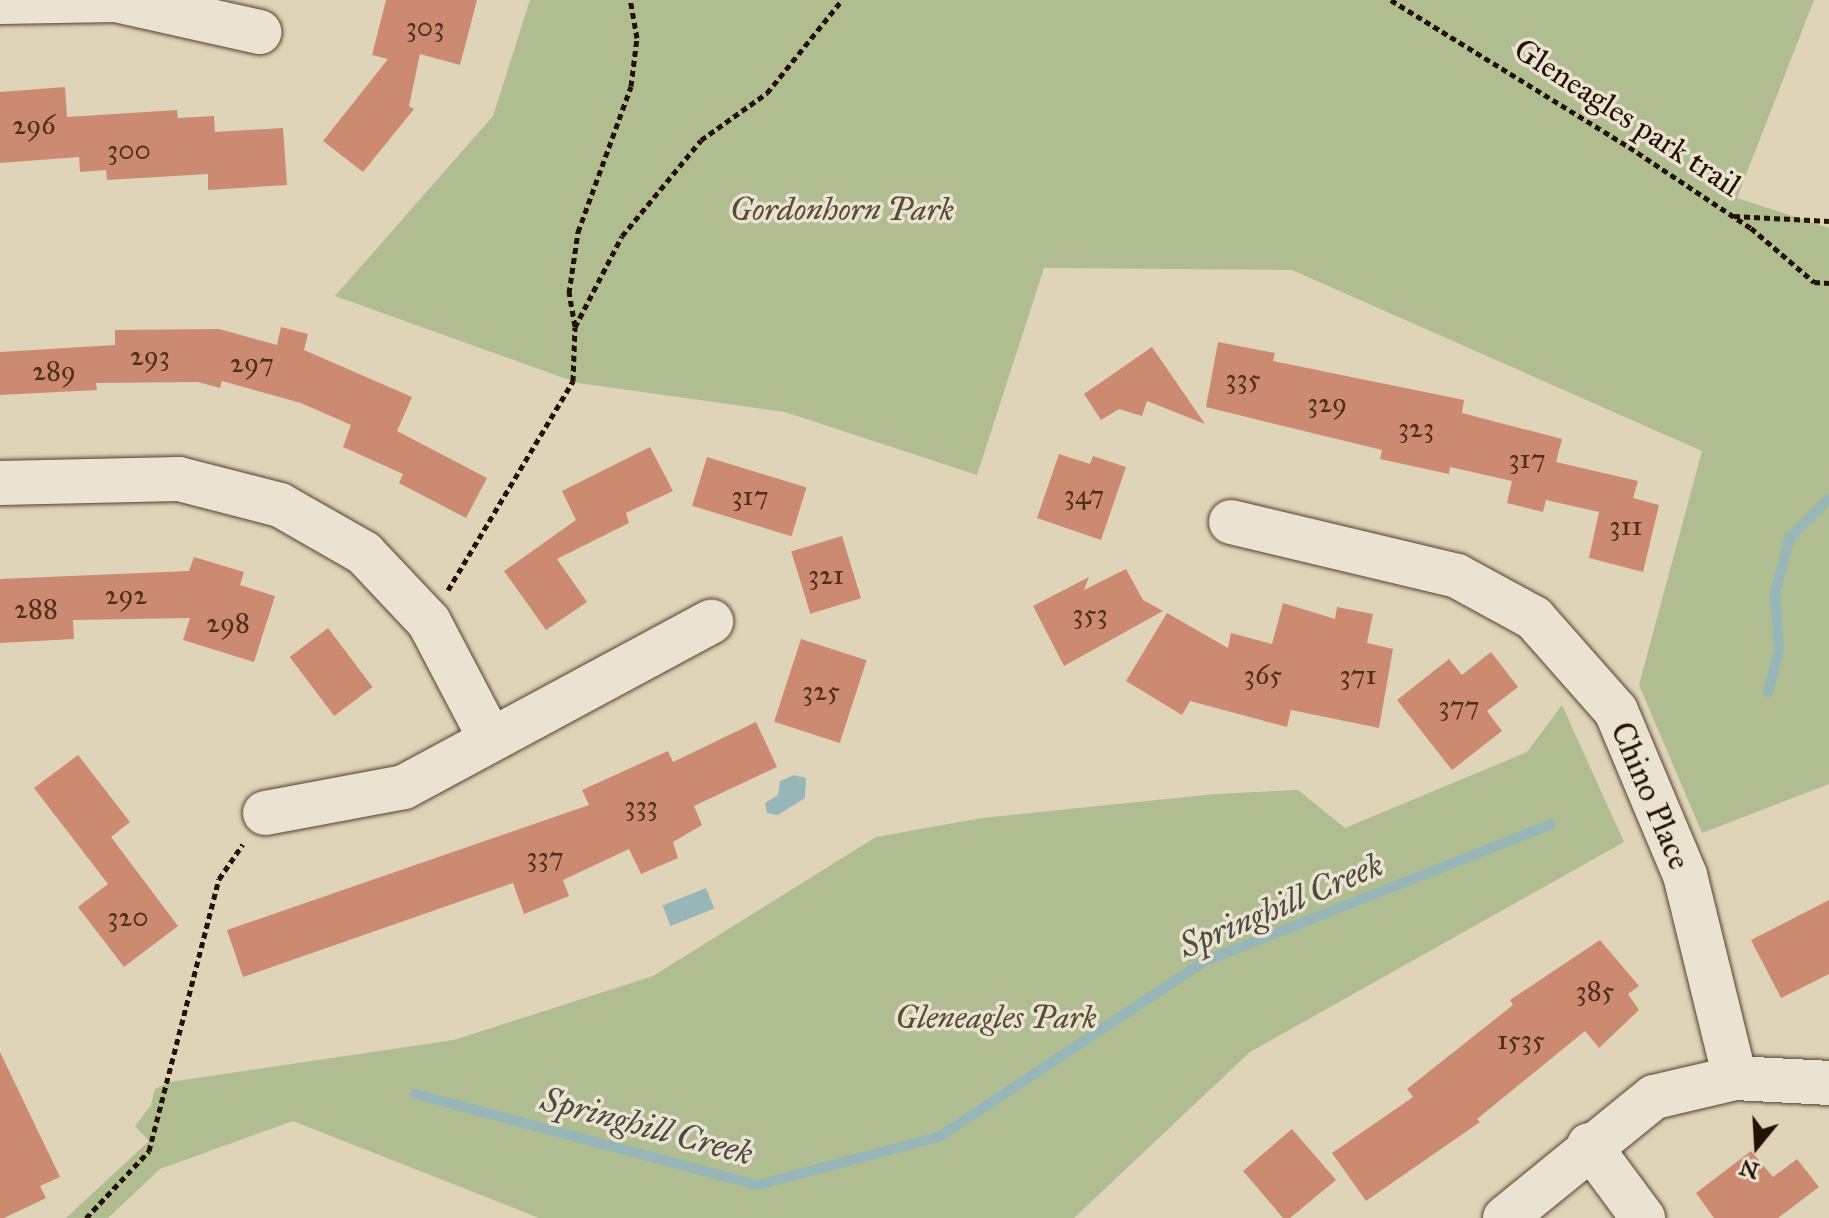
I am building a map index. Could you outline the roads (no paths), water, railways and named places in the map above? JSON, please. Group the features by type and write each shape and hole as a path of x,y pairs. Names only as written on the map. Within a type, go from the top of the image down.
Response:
{"street":[{"path":"0,2 116,0 259,32"},
{"path":"0,483 179,479 280,505 364,553 429,622 490,738"},
{"name":"Chino Place","path":"1231,522 1457,576 1534,618 1616,711 1685,875 1735,1078"},
{"path":"265,813 404,787 490,738 711,622"},
{"path":"1505,1218 1589,1145 1654,1097 1735,1078 1829,1083"},
{"path":"1589,1145 1643,1218"}],"water":[{"path":"794,775 806,778 805,798 778,815 767,813 765,803 778,795 780,781"},
{"path":"706,888 714,908 671,926 662,906"}],"waterway":[{"name":"Springhill Creek","path":"1768,692 1779,651 1775,593 1790,537 1829,499"},
{"name":"Springhill Creek","path":"415,1094 758,1185 939,1137 1203,962 1551,824"}],"park label":[{"name":"Gordonhorn Park","path":"842,210"},
{"name":"Gleneagles Park","path":"996,1018"}]}
